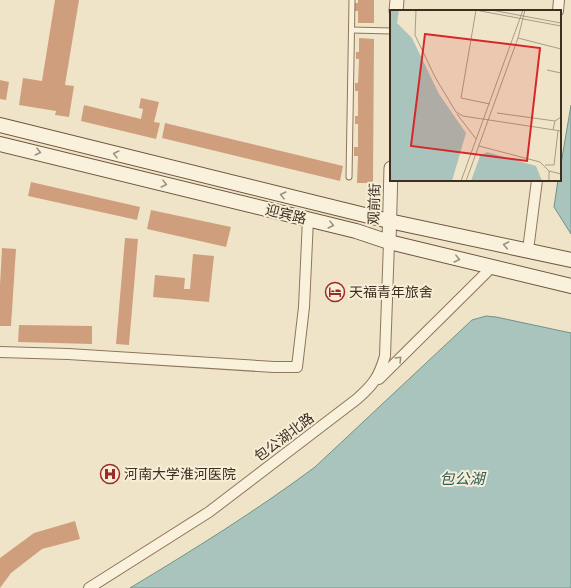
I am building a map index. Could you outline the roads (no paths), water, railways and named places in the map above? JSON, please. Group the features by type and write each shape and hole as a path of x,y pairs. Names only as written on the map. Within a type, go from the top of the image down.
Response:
{"main road":[{"name":"迎宾路","path":"0,125 389,221 571,260"},
{"name":"迎宾路","path":"0,144 308,219 356,231 389,242 571,286"}],"street":[{"path":"396,10 397,0"},
{"path":"558,10 559,0"},
{"name":"观前街","path":"389,242 391,181"},
{"path":"528,250 537,181"},
{"path":"0,352 68,354 274,367 297,367 304,307 308,219"},
{"name":"包公湖北路","path":"89,588 209,512 357,399 371,386 381,370 385,349 389,242"},
{"path":"371,386 492,267"}],"lane":[{"path":"349,177 352,0"},
{"path":"352,30 390,31"}],"water":[{"path":"571,105 571,234 554,207 558,181 561,181 561,164"},
{"name":"包公湖","path":"486,316 571,333 571,588 130,588 224,530 315,467 472,320"}],"place":[{"name":"天福青年旅舍","path":"335,292"},
{"name":"河南大学淮河医院","path":"110,474"}]}
